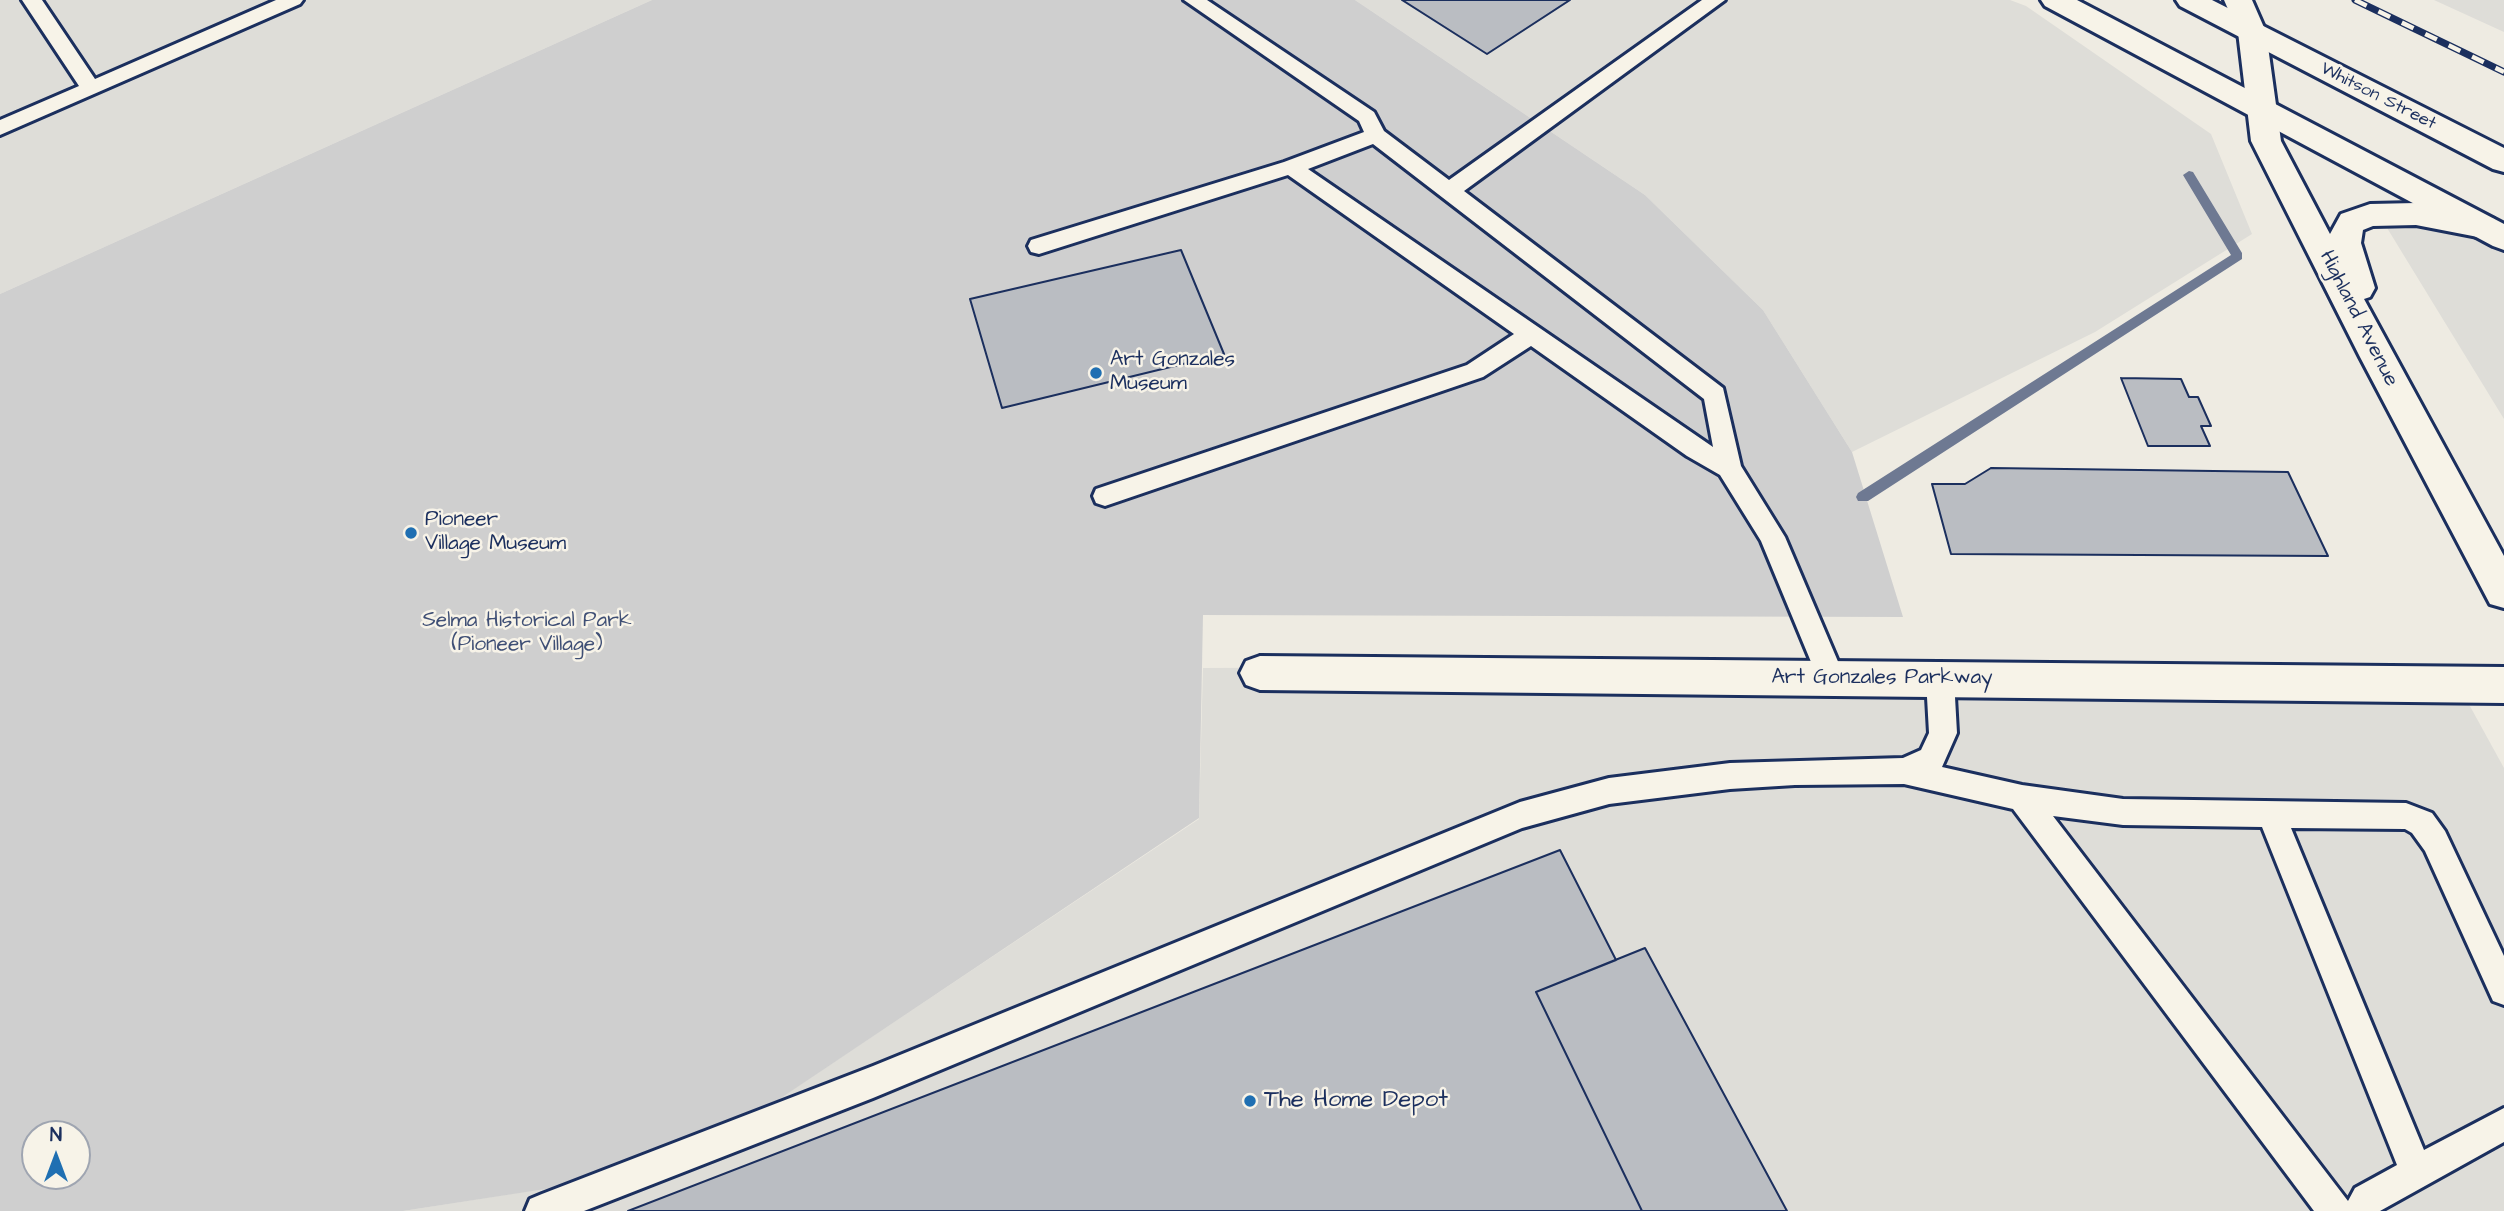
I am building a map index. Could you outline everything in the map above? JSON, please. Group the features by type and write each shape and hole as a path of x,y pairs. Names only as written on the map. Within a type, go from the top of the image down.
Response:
{"main road":[{"path":"2055,0 2494,233"},
{"name":"Whitson Street","path":"2190,0 2504,161"},
{"name":"Highland Avenue","path":"2238,0 2252,32 2266,141 2377,357 2504,592"},
{"path":"2377,357 2345,243 2351,222 2370,215 2416,214 2494,233"},
{"name":"Art Gonzales Parkway","path":"1260,673 2504,685"}],"lane":[{"path":"32,0 91,88"},
{"path":"0,128 293,0"},
{"path":"1194,0 1367,117 1376,135 1715,395 1729,468 1772,537 1831,678"},
{"path":"1449,191 1715,0"},
{"path":"1039,246 1291,166 1376,135"},
{"path":"1291,166 1696,449 1729,468"},
{"path":"1105,496 1475,371 1531,334"},
{"path":"1904,771 1930,759 1942,733 1940,679"},
{"path":"542,1211 873,1082 1520,814 1609,791 1730,776 1904,771 2022,798 2123,812 2406,816 2422,823 2435,841 2504,990"},
{"path":"2022,798 2335,1211"},
{"path":"2271,814 2417,1173"},
{"path":"2360,1211 2367,1200 2504,1124"}],"shaded area":[{"path":"0,0 652,0 0,294"},
{"path":"1355,0 2010,0 2026,6 2211,134 2252,234 2095,332 1852,452 1763,310 1645,195"},
{"path":"2434,0 2504,0 2504,32"},
{"path":"2410,196 2504,243 2504,419 2384,223"},
{"path":"1203,668 2449,668 2504,768 2504,1211 403,1211 675,1168 1199,819"}],"green space":[{"name":"Selma Historical Park (Pioneer Village)","path":"652,0 1355,0 1645,195 1763,310 1852,452 1903,617 1203,615 1199,818 675,1169 403,1211 0,1211 0,294"}],"building":[{"path":"1402,0 1570,0 1487,54"},
{"path":"1181,250 1224,354 1002,408 970,299"},
{"path":"2121,378 2181,379 2189,397 2198,397 2211,426 2201,426 2210,446 2148,446"},
{"path":"1991,468 2288,472 2328,556 1951,554 1932,484 1965,484"},
{"name":"The Home Depot","path":"1560,850 1616,960 1536,992 1642,1211 628,1211"},
{"path":"1645,948 1787,1211 1642,1211 1536,992"}],"waterway":[{"path":"1863,497 2238,256 2189,175"}],"railway":[{"path":"2355,0 2504,72"}],"place":[{"name":"Art Gonzales Museum","path":"1096,373"},
{"name":"Pioneer Village Museum","path":"411,533"},
{"name":"The Home Depot","path":"1250,1101"}]}
